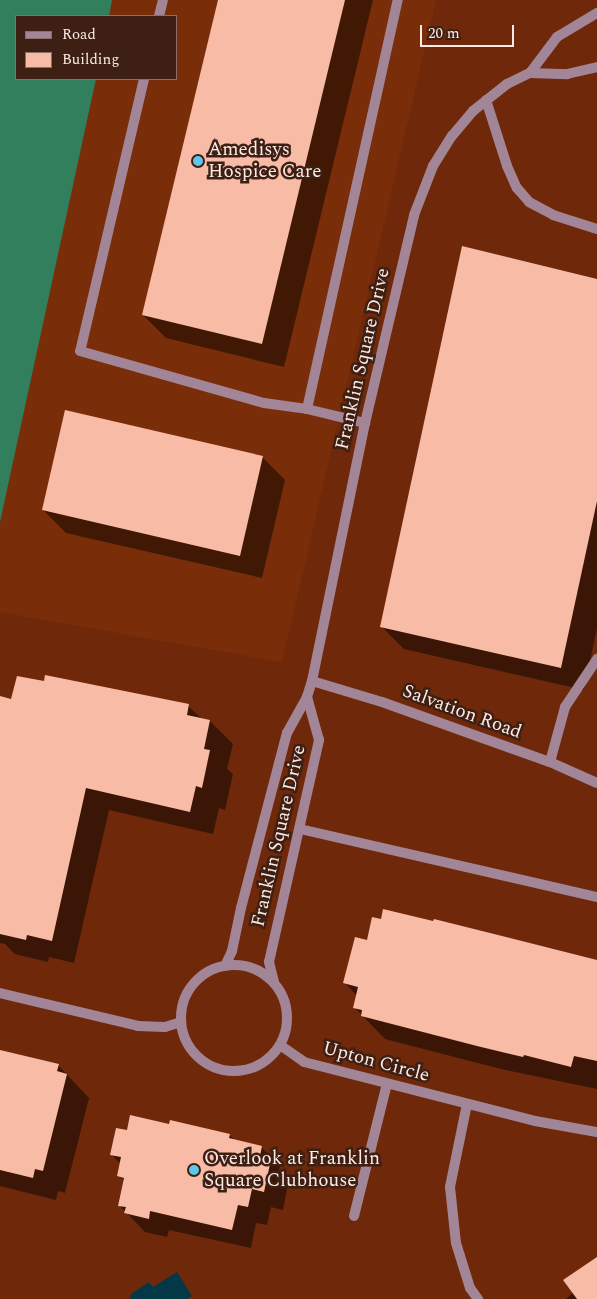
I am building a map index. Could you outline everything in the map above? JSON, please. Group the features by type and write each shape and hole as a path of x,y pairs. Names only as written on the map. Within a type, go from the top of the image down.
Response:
{"street":[{"path":"159,15 163,0"},
{"path":"307,408 398,0"},
{"name":"Franklin Square Drive","path":"530,73 557,37 597,13"},
{"name":"Franklin Square Drive","path":"225,966 232,951 241,908 287,734 308,697 365,423 414,215 433,166 473,110 507,84 530,73 567,74 597,67"},
{"path":"144,80 80,351 264,402 307,408 365,423"},
{"path":"486,100 507,166 517,188 529,202 553,215 597,229"},
{"path":"550,762 565,707 597,659"},
{"name":"Salvation Road","path":"312,681 382,702 550,762 597,783"},
{"name":"Franklin Square Drive","path":"274,982 269,962 319,740 308,697"},
{"path":"300,829 597,897"},
{"path":"225,966 243,966 260,971 274,982 283,996 287,1013 286,1030 280,1045 270,1058 255,1068 238,1072 222,1070 206,1064 194,1053 185,1038 181,1022 182,1006 188,992 204,975 225,966"},
{"path":"0,993 138,1026 165,1027 181,1022"},
{"name":"Upton Circle","path":"280,1045 304,1062 536,1121 597,1132"},
{"path":"354,1216 387,1084"},
{"path":"467,1104 450,1187 456,1243 470,1288 478,1299"}],"shaded area":[{"path":"108,0 436,0 282,662 0,612 0,519 92,80 178,80 178,15 105,15"}],"green space":[{"path":"0,0 112,0 109,15 15,15 15,80 96,80 0,522"}],"water":[{"path":"177,1272 192,1296 187,1299 130,1299 131,1294 149,1282 153,1287"}],"building":[{"path":"218,0 345,0 262,344 142,315"},
{"path":"462,246 597,279 597,501 561,668 380,627"},
{"path":"65,410 263,456 240,556 42,510"},
{"path":"45,675 189,704 187,715 210,720 204,749 210,750 202,788 196,786 190,812 86,788 52,941 27,935 26,940 0,934 0,696 11,699 17,676 44,681"},
{"path":"383,909 433,921 434,919 597,960 597,1061 574,1056 571,1067 477,1046 361,1016 362,1010 353,1008 358,987 343,983 355,937 367,940 372,917 381,919"},
{"path":"0,1050 59,1064 57,1071 67,1074 43,1171 35,1169 33,1178 0,1170"},
{"name":"Overlook at Franklin Square Clubhouse","path":"130,1115 169,1124 170,1120 230,1134 229,1138 262,1146 259,1161 270,1164 264,1192 252,1189 248,1207 238,1205 232,1230 150,1211 149,1219 124,1213 126,1207 118,1206 124,1178 117,1176 121,1157 110,1155 116,1128 127,1130"},
{"path":"597,1257 597,1299 577,1299 563,1280"}],"place":[{"name":"Amedisys Hospice Care","path":"198,161"},
{"name":"Overlook at Franklin Square Clubhouse","path":"194,1170"}]}
